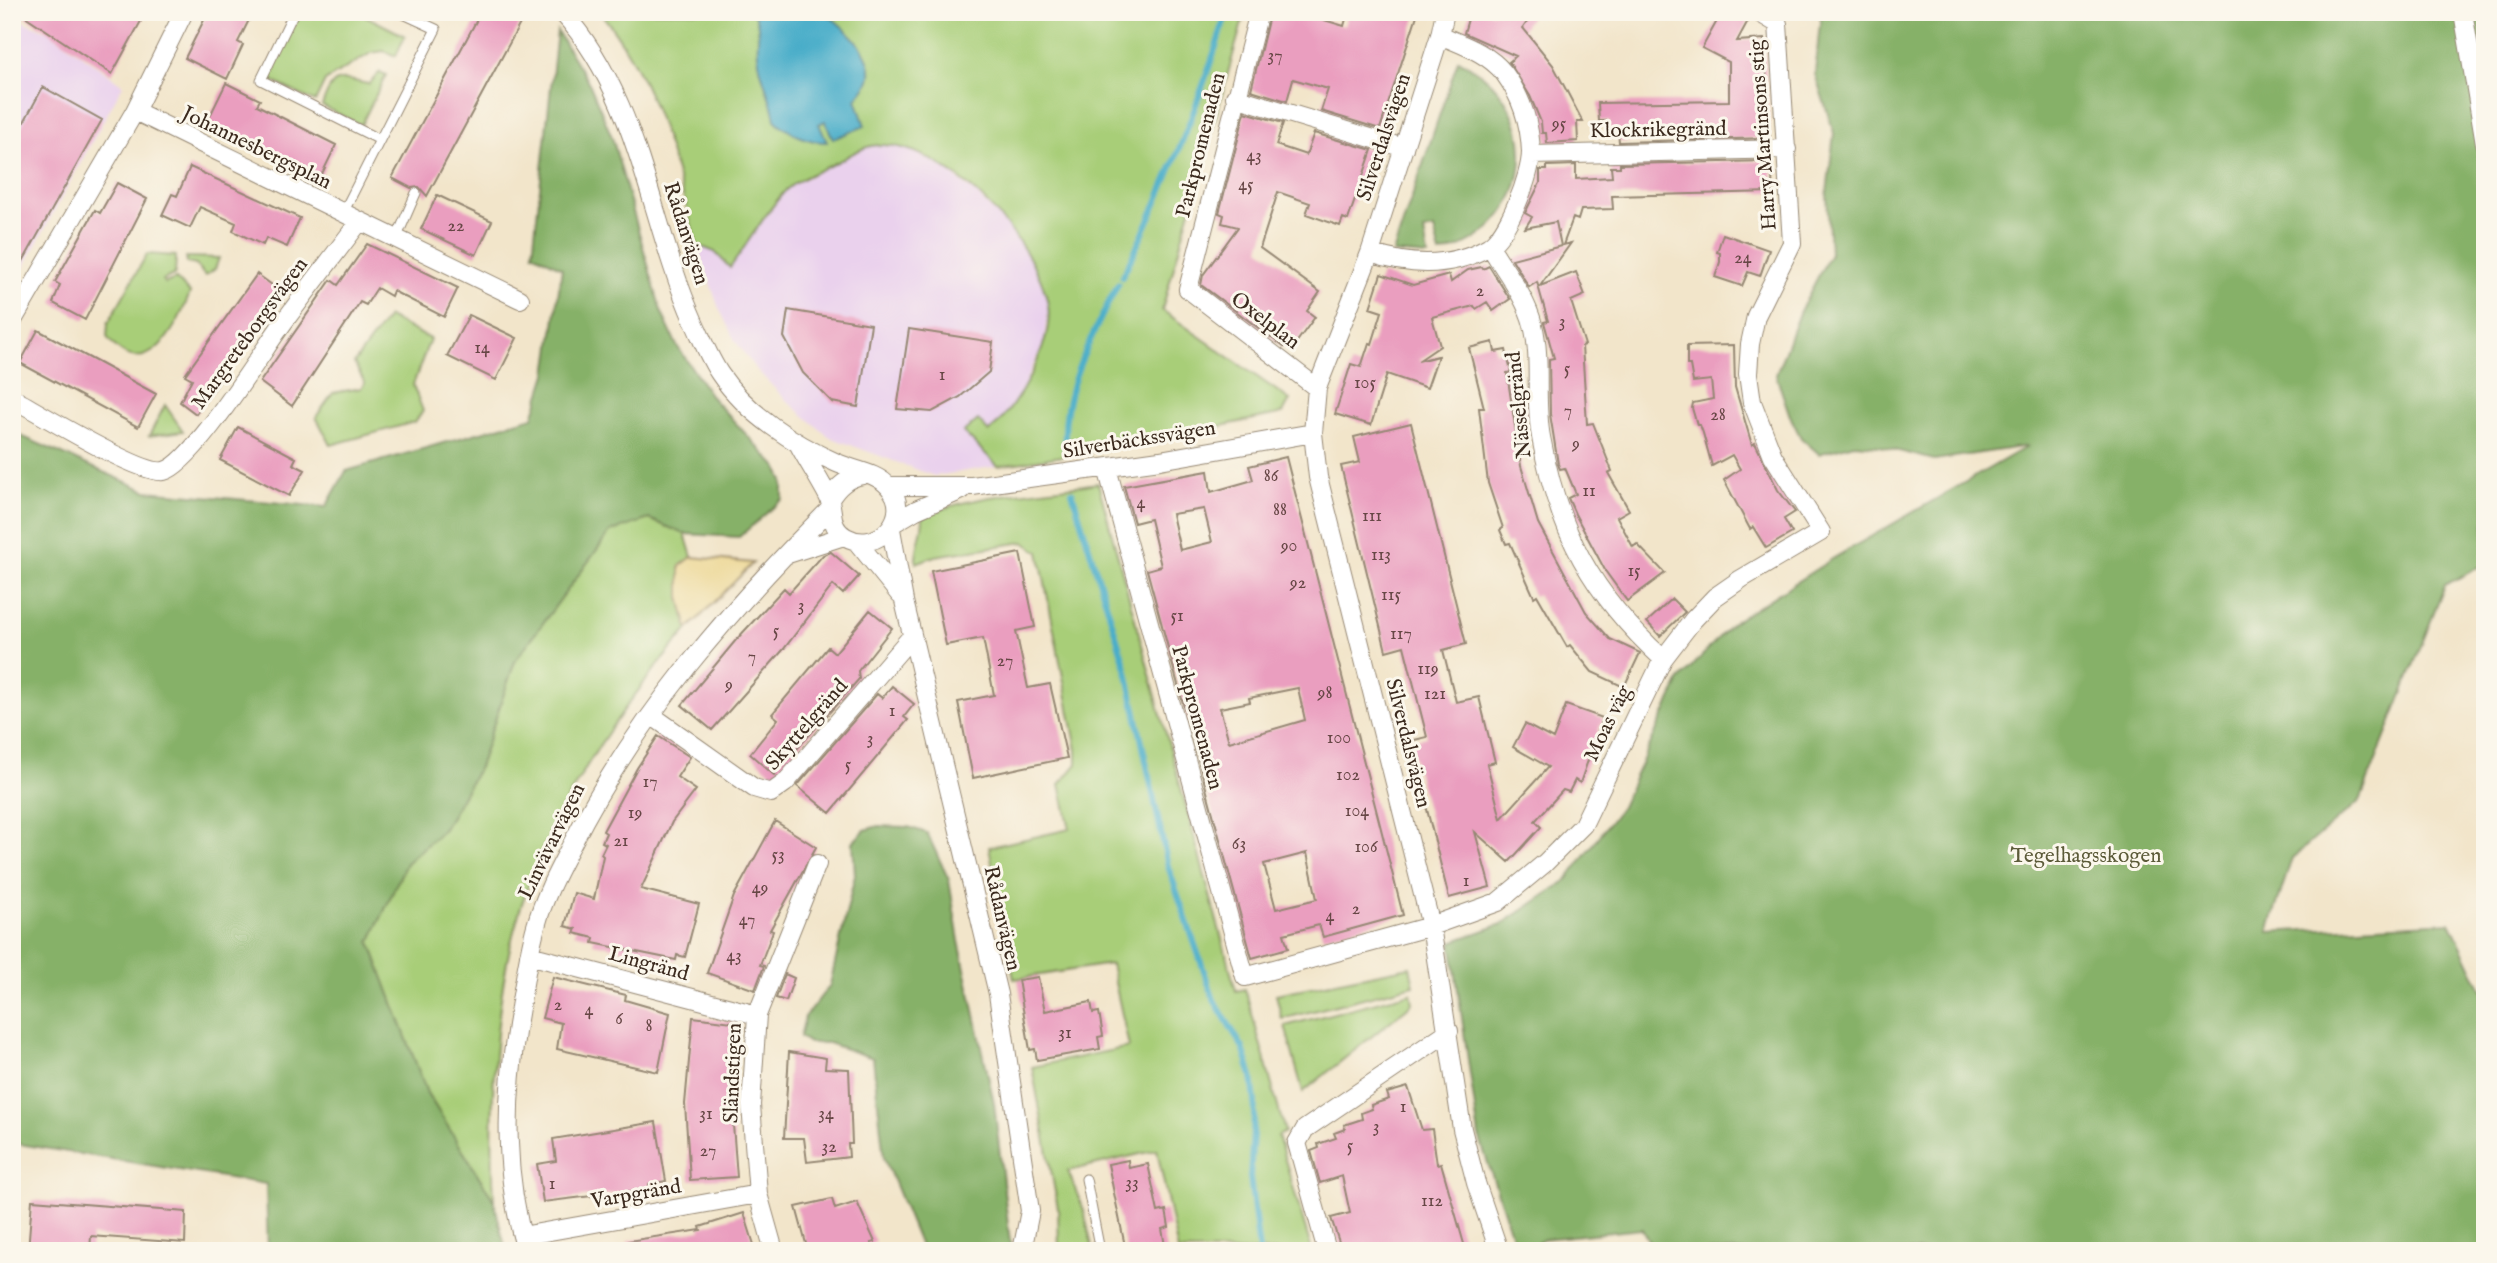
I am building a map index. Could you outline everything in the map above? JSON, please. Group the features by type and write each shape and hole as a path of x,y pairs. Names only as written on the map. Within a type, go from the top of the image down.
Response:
{"street":[{"path":"12,323 135,111 184,12"},
{"name":"Rådanvägen","path":"562,12 587,44 626,116 684,299 719,373 737,397 799,445 863,475 880,479 889,486 898,508 893,526 904,600 998,994 1030,1211 1022,1251"},
{"name":"Parkpromenaden","path":"1188,289 1235,97 1259,12"},
{"name":"Silverdalsvägen","path":"1445,12 1370,253 1317,388 1313,433 1318,477 1431,926 1462,1129 1476,1183 1499,1251"},
{"name":"Harry Martinsons stig","path":"1758,12 1778,24 1792,243 1756,316 1749,344 1748,374 1752,402 1769,446 1821,532"},
{"path":"2463,12 2485,143"},
{"path":"1370,253 1415,263 1448,263 1490,246 1512,218 1531,155 1524,108 1503,72 1482,54 1440,35"},
{"path":"1235,97 1404,148"},
{"name":"Johannesbergsplan","path":"135,111 351,217"},
{"name":"Klockrikegränd","path":"1531,155 1787,149"},
{"path":"351,217 520,299"},
{"name":"Margreteborgsvägen","path":"12,398 123,458 150,470 165,471 180,461 214,421 351,217"},
{"name":"Nässelgränd","path":"1490,246 1524,301 1533,325 1540,433 1552,486 1568,537 1606,601 1663,659"},
{"name":"Oxelplan","path":"1188,289 1317,388"},
{"name":"Silverbäckssvägen","path":"889,486 972,486 1107,468 1313,433"},
{"name":"Rådanvägen","path":"799,445 830,504 832,521 904,600"},
{"name":"Parkpromenaden","path":"1107,468 1245,978"},
{"path":"830,504 837,487 851,477 863,475"},
{"name":"Silverbäckssvägen","path":"893,526 916,510 972,486"},
{"name":"Linvävarvägen","path":"524,1243 509,1173 507,1123 511,1063 529,955 551,886 590,808 625,748 717,629 788,554 830,504"},
{"path":"851,539 878,539 893,526"},
{"name":"Moas väg","path":"1245,978 1431,926 1498,902 1545,863 1583,825 1663,659 1715,597 1821,532"},
{"name":"Linvävarvägen","path":"788,554 851,539"},
{"name":"Skyttelgränd","path":"651,715 754,788 771,793 785,783 912,636"},
{"name":"Sländstigen","path":"774,1251 758,1194 751,1105 757,1014 817,864"},
{"name":"Lingränd","path":"529,955 757,1014"},
{"path":"1327,1251 1297,1143 1305,1129 1449,1031"},
{"name":"Varpgränd","path":"524,1243 758,1194"}],"lane":[{"path":"294,12 261,80 380,140"},
{"path":"351,217 380,140 436,29 399,12"},
{"path":"396,239 416,193"},
{"path":"1086,1179 1100,1251"}],"shaded area":[{"path":"12,17 49,32 123,85 12,289"},
{"path":"900,145 943,167 977,195 1013,232 1041,274 1049,308 1043,344 1020,393 1002,420 988,432 963,432 998,466 934,476 829,437 785,399 754,367 734,339 718,306 697,245 715,252 730,267 787,188 869,146"}],"green space":[{"path":"298,12 358,12 405,36 396,56 384,51 371,53 325,81 315,102 266,78"},
{"path":"600,12 1245,12 1162,310 1290,400 1283,413 1115,448 998,466 963,432 978,420 989,432 1011,407 1039,356 1048,320 1048,305 1040,280 1026,252 1006,224 981,197 954,174 926,157 898,147 871,146 803,178 786,190 730,268 715,252 697,245 671,153 649,94 619,38"},
{"name":"Tegelhagsskogen","path":"1821,12 2485,12 2485,564 2445,585 2360,801 2292,858 2268,932 2450,922 2485,996 2485,1251 1654,1251 1642,1229 1543,1239 1525,1251 1517,1251 1479,1136 1451,942 1502,924 1566,881 1621,807 1680,680 1731,624 1832,559 2028,446 1934,460 1879,446 1854,444 1819,454 1801,438 1790,416 1776,375 1799,313 1830,254 1827,193 1834,133 1815,74"},
{"path":"557,31 590,85 612,137 661,311 677,346 713,399 777,467 783,481 783,499 739,537 685,534 649,519 610,532 515,661 479,767 443,830 406,863 370,942 427,1093 494,1201 506,1251 268,1251 266,1184 12,1143 12,432 147,491 326,507 346,471 533,417 547,374 562,268 533,253"},
{"path":"1458,60 1488,80 1508,105 1519,134 1521,164 1513,193 1498,219 1473,240 1440,254 1434,229 1424,231 1428,256 1393,253"},
{"path":"380,72 386,75 361,125 322,106 330,88 339,80 369,84"},
{"path":"147,254 176,256 175,274 163,280 165,283 176,279 190,293 168,336 147,355 134,357 121,351 107,337 108,323"},
{"path":"186,257 219,258 215,269 205,276 196,265 186,263"},
{"path":"388,317 430,339 413,385 423,411 415,422 331,445 316,417 333,393 361,388 365,383 354,363"},
{"path":"165,405 183,431 149,436"},
{"path":"1098,483 1236,991 1245,989 1285,1132 1278,1136 1312,1251 1178,1251 1157,1150 1068,1171 1084,1211 1093,1251 1059,1251 1058,1208 1032,1067 1129,1047 1111,964 1014,979 989,847 1070,829 1060,784 1077,764 1077,750 1039,552 1024,542 935,556 916,563 916,557 923,517 941,509 1008,494"},
{"path":"649,519 685,534 692,557 680,566 680,597 688,629 629,703 576,784 553,827 518,916 507,962 495,1051 492,1111 494,1201 427,1093 370,942 406,863 443,830 479,767 515,661 610,532"},
{"path":"878,826 908,827 927,833 949,880 959,941 994,1103 1011,1251 922,1251 884,1158 873,1058 828,1043 809,1043 800,1037 805,1017 830,985 855,875 853,842 865,830"},
{"path":"1410,967 1414,985 1282,1019 1276,994"},
{"path":"1411,993 1413,1003 1303,1092 1285,1026"}],"sand":[{"path":"692,557 753,563 688,629 680,597 680,566"}],"water":[{"path":"751,12 825,12 849,33 863,51 870,70 868,83 856,99 865,126 833,139 825,121 819,124 827,142 820,142 799,136 775,120 759,63 757,21"}],"building":[{"path":"19,12 146,12 112,74"},
{"path":"208,12 253,12 238,42 243,45 227,79 185,58"},
{"path":"481,12 508,12 522,20 427,196 419,187 411,188 392,178"},
{"path":"1270,12 1312,12 1311,16 1344,26 1348,12 1418,12 1380,129 1321,111 1328,89 1293,79 1287,101 1251,90"},
{"path":"1470,12 1534,12 1523,28 1553,65 1583,122 1577,122 1578,141 1547,143 1546,133 1542,133 1541,122 1530,96 1509,62 1516,56 1464,33"},
{"path":"1722,12 1736,12 1749,19 1737,41 1764,39 1770,138 1619,142 1618,131 1609,132 1609,121 1599,121 1598,103 1729,101 1729,62 1702,48"},
{"path":"226,83 260,100 257,105 336,145 319,180 206,124"},
{"path":"43,87 102,120 12,281 12,144"},
{"path":"1245,112 1283,123 1276,145 1306,155 1314,133 1372,150 1348,220 1343,218 1340,226 1306,214 1310,203 1278,192 1260,248 1320,292 1307,311 1315,317 1293,347 1287,343 1284,347 1201,285 1203,275 1238,227 1222,223 1224,215 1219,213"},
{"path":"1771,161 1773,192 1612,196 1613,209 1581,210 1578,220 1573,218 1563,245 1571,243 1540,286 1576,272 1585,295 1571,301 1585,345 1582,346 1587,424 1593,423 1612,471 1608,473 1629,510 1617,517 1633,547 1637,544 1665,573 1627,601 1606,572 1575,514 1568,498 1576,494 1565,468 1560,469 1558,464 1550,414 1549,359 1554,358 1544,322 1548,321 1537,282 1529,287 1512,259 1561,246 1556,222 1525,228 1532,217 1525,213 1540,183 1540,170 1547,170 1547,166 1576,165 1576,179 1612,177 1611,167 1620,167 1620,164"},
{"path":"190,167 300,218 287,247 266,238 263,245 233,231 236,223 200,207 190,228 162,215 172,194 177,196"},
{"path":"117,183 147,199 85,320 53,303 60,285 55,282 95,210 100,213"},
{"path":"437,195 492,221 476,255 421,229"},
{"path":"1723,234 1769,250 1760,276 1748,272 1742,286 1715,277 1720,262 1720,253 1717,252"},
{"path":"367,244 458,288 444,317 393,291 391,296 377,288 366,305 360,302 292,406 260,382 331,280 338,285"},
{"path":"1489,266 1510,299 1493,311 1487,302 1476,309 1474,306 1432,317 1440,346 1418,361 1438,356 1427,388 1387,374 1371,425 1335,414 1351,364 1361,367 1369,343 1372,344 1382,312 1370,308 1381,274 1413,285 1449,275 1451,282 1468,270"},
{"path":"257,274 283,293 196,414 180,402 192,379 185,375"},
{"path":"788,310 871,324 858,407 832,402 803,373 784,337"},
{"path":"469,315 517,338 496,380 447,356"},
{"path":"909,329 993,342 989,372 960,397 932,412 897,409"},
{"path":"38,330 156,394 138,427 20,363"},
{"path":"1493,342 1495,352 1506,350 1511,372 1507,373 1521,466 1538,523 1586,612 1610,639 1640,653 1624,687 1592,672 1570,645 1567,647 1537,595 1534,597 1510,543 1506,544 1500,530 1503,528 1488,483 1479,408 1484,408 1469,348"},
{"path":"1734,345 1735,387 1752,445 1755,443 1778,490 1795,512 1784,519 1792,533 1766,548 1753,527 1750,529 1724,480 1740,469 1732,455 1712,466 1703,433 1700,425 1697,425 1692,408 1693,403 1713,399 1711,380 1693,382 1690,365 1687,365 1687,346"},
{"path":"1527,402 1527,417 1516,419 1514,404"},
{"path":"1411,423 1466,644 1443,650 1456,702 1479,697 1495,762 1487,764 1501,819 1548,767 1513,747 1525,724 1553,739 1566,705 1603,718 1580,783 1575,780 1569,792 1563,790 1535,821 1541,827 1509,862 1475,832 1490,887 1449,898 1410,741 1427,737 1404,646 1386,651 1341,466 1360,462 1354,437"},
{"path":"238,427 296,458 293,464 305,470 289,496 220,460"},
{"path":"1286,457 1403,915 1323,937 1319,925 1284,934 1288,948 1252,958 1147,570 1161,566 1150,519 1134,523 1124,486 1208,471 1211,492 1253,480 1249,466","holes":["1204,509 1212,542 1180,550 1172,514","1298,688 1305,720 1229,742 1220,708 1250,702 1249,698","1307,853 1317,899 1276,909 1264,864"]},
{"path":"831,552 859,576 843,594 833,585 783,650 712,730 682,705 784,588 789,593 823,555"},
{"path":"1020,553 1035,627 1016,631 1028,688 1050,684 1067,758 973,778 958,702 994,695 983,638 946,645 931,571"},
{"path":"1672,599 1685,612 1660,636 1647,622"},
{"path":"870,610 892,628 858,671 859,679 774,775 750,754 778,719 772,714 828,647 835,653"},
{"path":"892,686 914,704 904,717 908,720 830,813 797,786 877,694 882,698"},
{"path":"658,736 690,757 677,777 696,790 672,822 641,889 699,904 685,957 677,955 676,960 593,943 594,938 574,933 576,929 565,926 574,893 594,899 603,856 601,854 606,844 602,842 606,833 603,831 637,768"},
{"path":"775,821 816,847 770,930 773,931 760,965 764,966 755,990 707,973 734,896"},
{"path":"785,974 794,978 786,1001 776,998"},
{"path":"553,977 626,995 625,1000 670,1013 658,1072 557,1049 561,1023 542,1018"},
{"path":"1038,977 1045,1011 1091,1002 1093,1013 1099,1012 1103,1036 1098,1037 1100,1049 1037,1060 1035,1049 1030,1050 1018,980"},
{"path":"693,1017 741,1023 734,1085 730,1085 737,1177 690,1180 685,1104"},
{"path":"789,1052 826,1058 825,1068 849,1069 852,1144 848,1144 849,1157 807,1162 804,1138 784,1138"},
{"path":"1408,1087 1422,1130 1432,1129 1437,1164 1441,1163 1466,1251 1342,1251 1331,1218 1350,1213 1342,1176 1320,1183 1311,1151 1319,1148 1318,1144 1336,1138 1334,1133 1345,1129 1344,1125 1362,1119 1361,1113 1372,1109 1371,1105 1389,1099 1387,1093"},
{"path":"656,1122 666,1181 649,1184 649,1189 543,1202 537,1164 556,1161 553,1139"},
{"path":"1128,1160 1129,1168 1148,1164 1158,1212 1166,1210 1169,1227 1162,1229 1166,1251 1126,1251 1108,1164"},
{"path":"832,1199 835,1209 857,1202 875,1242 871,1243 874,1251 808,1251 796,1207"},
{"path":"32,1200 186,1212 185,1243 91,1236 90,1251 28,1251"},
{"path":"744,1213 756,1251 629,1251 628,1241 701,1230 700,1227"}],"waterway":[{"path":"1122,277 1180,147 1227,12"},
{"path":"1066,453 1065,431 1072,387 1088,345 1118,284"},
{"path":"1072,492 1127,671 1168,866 1214,1000 1243,1048 1252,1076 1255,1102 1250,1177 1259,1251"}]}
